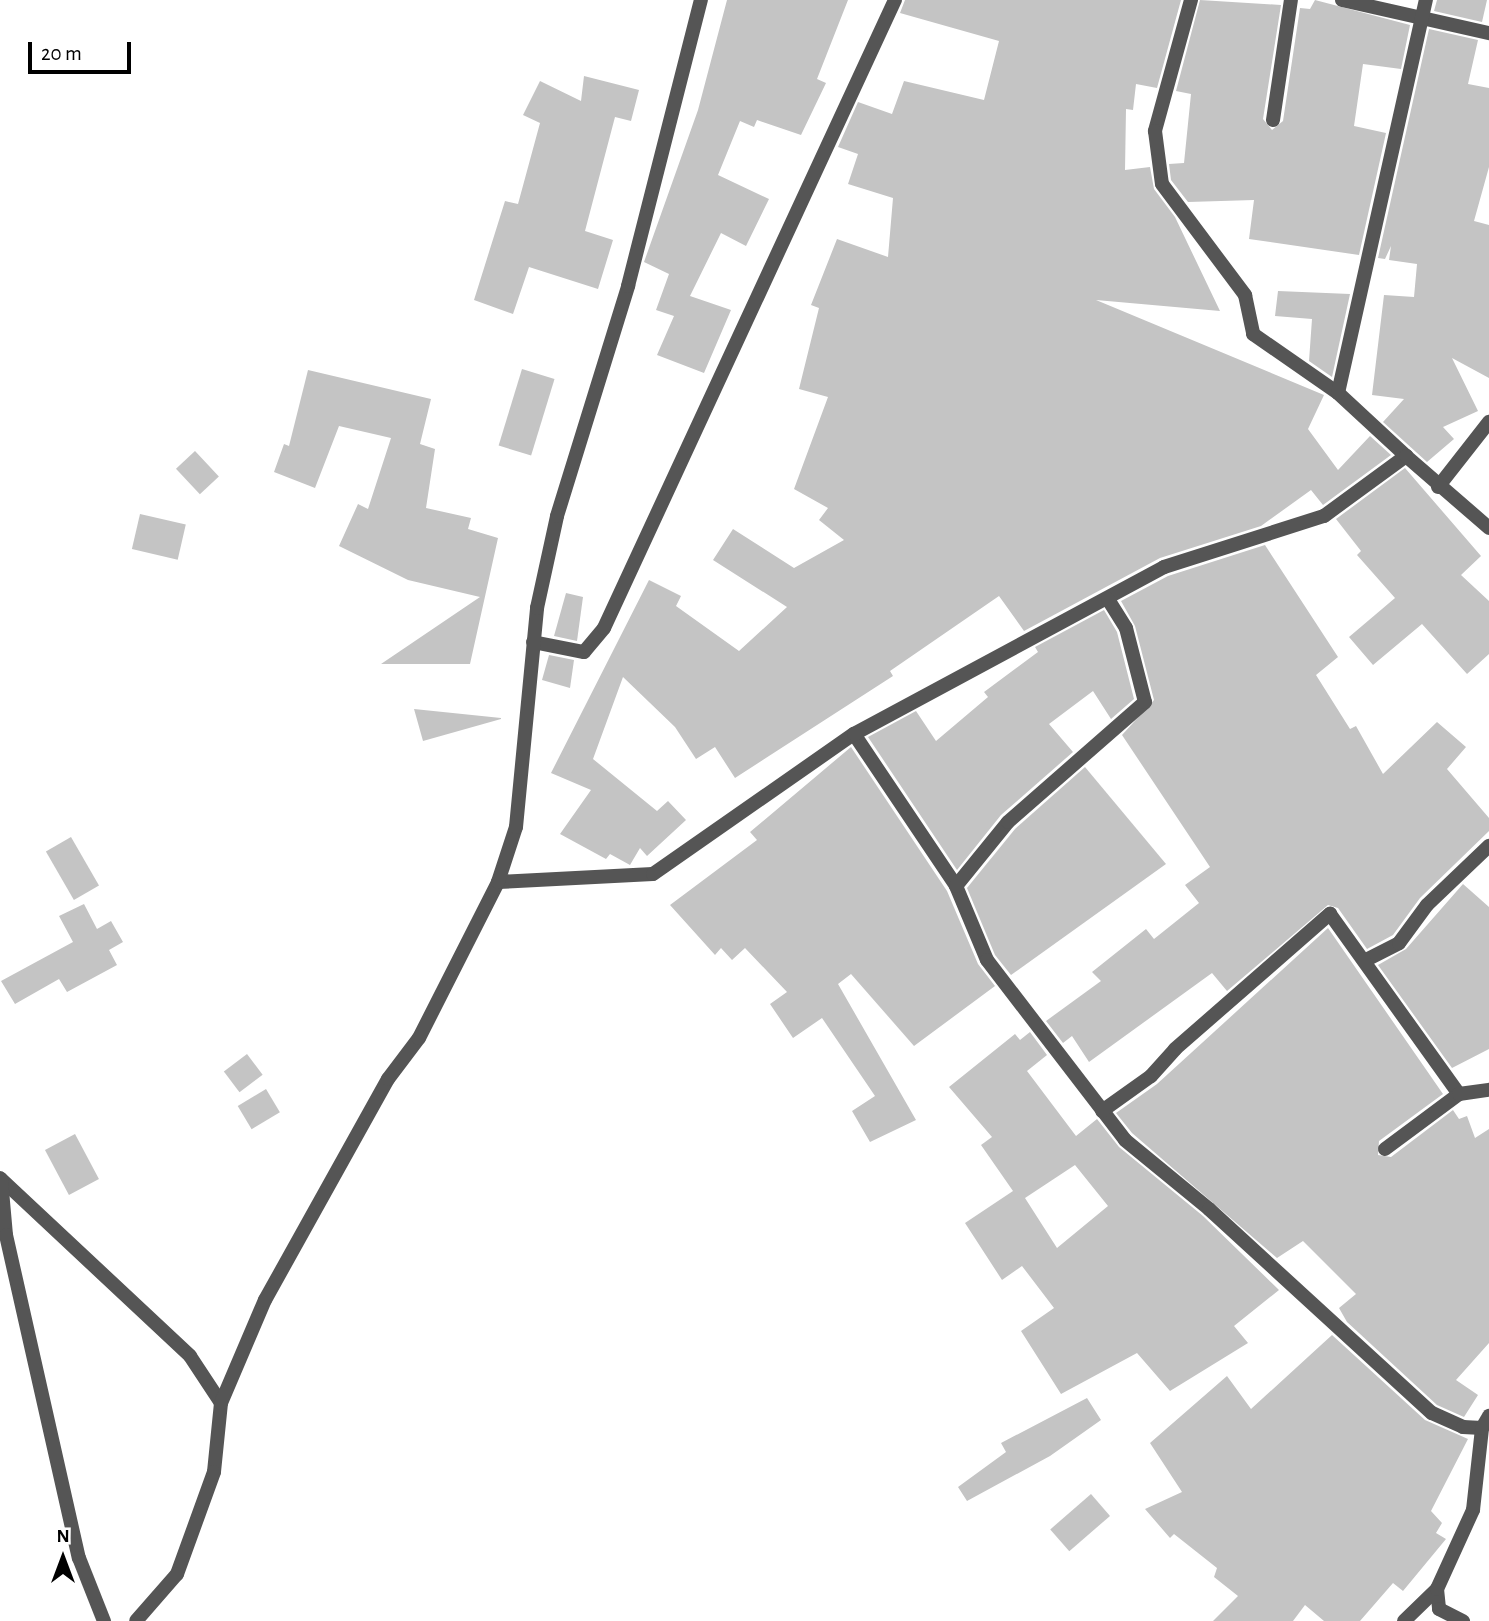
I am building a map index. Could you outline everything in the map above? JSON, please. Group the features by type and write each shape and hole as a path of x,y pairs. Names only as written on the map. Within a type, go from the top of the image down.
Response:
{"street":[{"path":"136,1621 177,1574 214,1472 220,1403 265,1300 388,1079 419,1038 498,882 516,827 533,642 557,516 628,286 701,0"},
{"path":"533,642 584,652 604,628 895,0"},
{"path":"1191,0 1155,131 1163,184 1245,295 1253,334 1338,393 1438,487 1489,528"},
{"path":"1273,120 1291,0"},
{"path":"1342,0 1423,16 1489,33"},
{"path":"1338,393 1426,0"},
{"path":"1438,487 1489,422"},
{"path":"498,882 653,874 854,734 1164,567 1324,516 1406,456"},
{"path":"956,886 1008,822 1145,702 1126,628 1108,599"},
{"path":"854,734 956,886 987,960 1125,1140 1209,1209 1421,1404 1462,1427 1486,1422 1474,1510 1437,1589 1404,1621"},
{"path":"1366,960 1399,943 1417,916 1489,846"},
{"path":"1102,1111 1151,1076 1175,1049 1330,914 1366,960 1459,1094"},
{"path":"1385,1149 1459,1094 1489,1090"},
{"path":"0,1178 190,1356 220,1403"},
{"path":"0,1178 6,1234 79,1558 104,1621"},
{"path":"1437,1589 1439,1609 1463,1621"}],"building":[{"path":"727,0 848,0 817,79 826,83 801,135 757,120 754,127 740,121 718,175 769,199 746,246 721,233 690,296 731,310 704,373 657,355 674,316 656,310 669,274 644,262 698,110"},
{"path":"905,0 1181,0 1157,88 1136,84 1133,110 1126,109 1125,170 1150,167 1154,189 1175,217 1220,311 1096,300 1324,395 1308,429 1338,470 1370,436 1391,455 1323,505 1311,490 1261,526 1160,558 1024,631 999,596 890,671 893,676 735,778 715,747 696,759 675,727 623,677 593,759 657,811 668,801 686,820 647,856 640,848 630,865 610,854 606,859 560,834 591,790 551,773 649,580 681,596 676,606 739,651 787,607 713,560 733,529 794,568 844,540 819,520 828,508 794,489 828,397 799,389 819,308 811,305 837,239 888,257 893,198 848,184 858,154 838,147 858,102 892,114 904,81 984,100 999,41 900,13"},
{"path":"1200,0 1281,5 1263,119 1272,130 1283,121 1300,8 1310,9 1315,0 1410,25 1401,69 1363,64 1354,126 1386,133 1359,255 1249,239 1254,200 1188,202 1171,180 1169,164 1184,163 1191,94 1176,91"},
{"path":"1437,0 1487,0 1482,22 1434,11"},
{"path":"1429,29 1478,40 1468,84 1489,88 1489,167 1474,221 1489,225 1489,378 1452,358 1478,411 1443,427 1454,439 1427,462 1383,422 1404,399 1372,395 1384,295 1414,297 1417,264 1389,260 1391,246 1385,259 1378,258"},
{"path":"584,76 639,90 631,121 615,117 585,231 613,240 598,289 529,267 513,314 474,300 505,201 518,204 540,123 523,115 540,81 581,101"},
{"path":"1278,291 1350,294 1332,377 1309,361 1312,319 1275,316"},
{"path":"522,369 555,379 531,455 499,446"},
{"path":"308,370 431,399 420,444 435,449 426,508 471,518 468,529 498,538 470,664 381,664 480,597 408,580 339,546 358,504 368,509 391,438 339,426 315,488 274,472 284,444 289,446"},
{"path":"195,451 219,477 200,494 176,469"},
{"path":"1405,468 1481,556 1461,575 1489,601 1489,654 1467,674 1422,624 1373,665 1349,637 1395,598 1357,555 1361,551 1336,519"},
{"path":"140,514 186,525 178,560 132,549"},
{"path":"1265,545 1338,657 1316,675 1350,729 1356,726 1383,774 1437,722 1466,747 1447,769 1489,818 1489,831 1420,898 1393,935 1367,949 1338,908 1328,905 1227,991 1212,973 1089,1062 1072,1036 1063,1043 1046,1021 1101,981 1092,972 1146,929 1154,939 1199,903 1185,885 1210,867 1122,735 1154,700 1135,626 1121,601 1168,576"},
{"path":"566,593 583,597 577,641 554,636"},
{"path":"1104,610 1117,632 1134,699 1111,719 1093,691 1049,724 1073,752 1001,815 957,870 868,737 916,711 936,741 988,697 984,692 1038,652 1035,647"},
{"path":"549,655 574,660 570,688 542,680"},
{"path":"414,709 501,718 501,719 423,741"},
{"path":"851,747 947,891 978,964 995,986 914,1046 851,974 838,984 916,1120 870,1142 852,1111 875,1096 822,1018 793,1038 770,1004 787,992 745,948 732,960 721,948 715,955 670,905 757,840 750,832"},
{"path":"1085,767 1166,864 1011,975 995,955 967,888 1015,829"},
{"path":"71,837 99,885 74,900 46,852"},
{"path":"1463,884 1489,907 1489,1049 1452,1068 1378,965 1406,949"},
{"path":"84,904 97,929 111,921 123,942 109,950 117,965 67,992 59,979 15,1004 1,981 73,942 59,916"},
{"path":"1328,928 1443,1094 1379,1141 1378,1155 1391,1157 1453,1110 1459,1119 1467,1116 1475,1138 1489,1129 1489,1343 1456,1380 1478,1395 1464,1417 1437,1405 1347,1322 1339,1308 1356,1294 1303,1241 1277,1258 1132,1133 1116,1113 1157,1084"},
{"path":"1030,1032 1047,1055 1027,1071 1076,1136 1097,1119 1119,1147 1203,1216 1279,1290 1234,1326 1248,1343 1170,1391 1137,1353 1061,1394 1021,1331 1054,1308 1022,1266 1002,1280 965,1223 1013,1191 981,1145 992,1137 949,1087 1015,1034 1020,1040","holes":["1075,1165 1108,1206 1057,1248 1025,1198"]},
{"path":"247,1054 263,1075 239,1092 224,1071"},
{"path":"266,1089 280,1112 252,1129 238,1106"},
{"path":"75,1134 99,1179 69,1195 45,1150"},
{"path":"1332,1335 1425,1420 1468,1439 1431,1511 1442,1523 1436,1533 1446,1539 1403,1591 1393,1583 1360,1621 1324,1621 1305,1605 1293,1621 1213,1621 1238,1596 1214,1577 1217,1568 1174,1534 1170,1538 1145,1509 1182,1492 1150,1443 1227,1376 1251,1409"},
{"path":"1087,1398 1101,1420 1050,1456 967,1501 958,1487 1006,1452 1001,1443"},
{"path":"1091,1494 1110,1516 1069,1551 1050,1529"}]}
